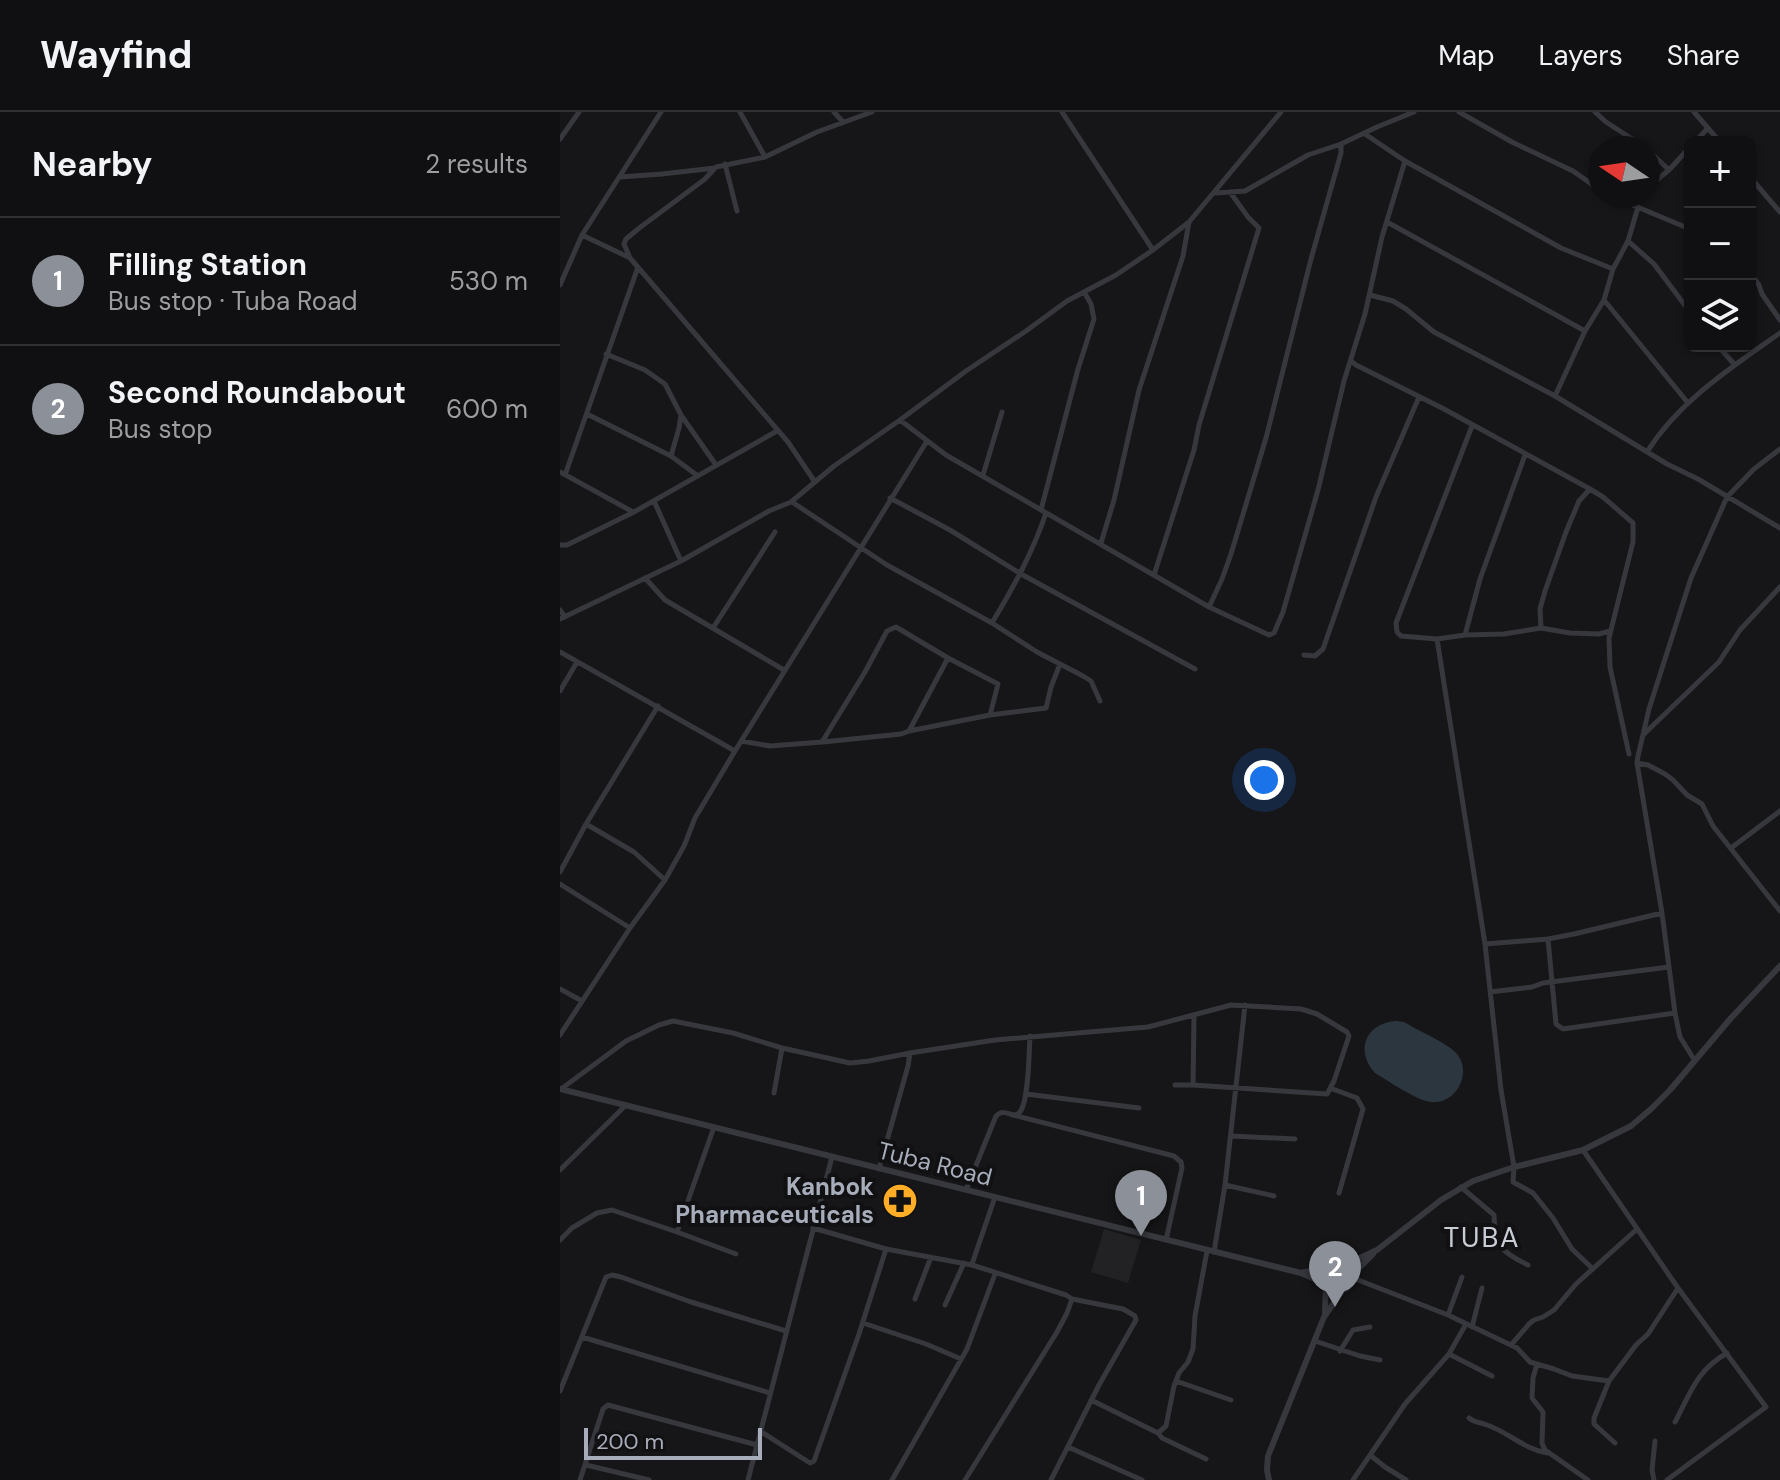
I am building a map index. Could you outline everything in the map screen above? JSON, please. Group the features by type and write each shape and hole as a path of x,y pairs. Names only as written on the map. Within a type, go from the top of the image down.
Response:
{"street":[{"path":"560,139 579,112"},
{"path":"560,285 582,235 661,112"},
{"path":"740,112 765,157"},
{"path":"834,112 843,122"},
{"path":"620,177 716,167 765,157 817,132 872,112"},
{"path":"1062,112 1153,250"},
{"path":"560,610 563,618 681,561 769,511 791,502 852,453 966,371 1067,301 1116,275 1189,222 1281,112"},
{"path":"1215,193 1245,191 1308,155 1414,112"},
{"path":"1459,112 1588,182"},
{"path":"1595,112 1627,136"},
{"path":"1694,112 1715,136"},
{"path":"1701,136 1708,128"},
{"path":"1365,134 1405,161 1561,248 1613,269"},
{"path":"1209,607 1231,554 1266,438 1341,144"},
{"path":"1660,177 1684,154"},
{"path":"900,420 946,455 1209,607 1269,635 1274,633 1283,612 1318,490 1344,381 1405,161"},
{"path":"1660,161 1669,170"},
{"path":"725,164 737,211"},
{"path":"716,167 705,179 626,239 626,251 796,452 815,482"},
{"path":"1756,184 1780,212"},
{"path":"1154,575 1259,228 1230,192"},
{"path":"1555,396 1585,331 1604,300 1638,208"},
{"path":"1640,208 1684,226"},
{"path":"1101,543 1139,390 1183,256 1189,222"},
{"path":"1387,222 1585,331"},
{"path":"582,235 630,258"},
{"path":"1628,241 1654,264 1684,304"},
{"path":"634,512 562,473 587,414 638,267"},
{"path":"1755,280 1780,320"},
{"path":"992,623 1035,545 1078,369 1094,319 1084,292"},
{"path":"1370,295 1393,301 1434,332 1555,396 1780,528"},
{"path":"1604,300 1688,403"},
{"path":"1647,452 1657,436 1688,403 1780,333"},
{"path":"1723,352 1735,365"},
{"path":"606,354 645,370 665,384 681,415 716,465"},
{"path":"1351,360 1590,489 1633,523 1633,542 1610,631 1610,667 1629,754"},
{"path":"1304,655 1315,656 1323,649 1376,497 1419,397"},
{"path":"983,475 1002,412"},
{"path":"587,414 671,456 698,476"},
{"path":"671,456 681,415"},
{"path":"1472,426 1396,623 1397,632 1401,636 1437,639 1541,628 1570,633 1599,634 1610,631"},
{"path":"560,545 567,545 634,512 777,431"},
{"path":"560,1035 665,880 695,818 927,441"},
{"path":"1695,1062 1680,1037 1675,1013 1637,763 1655,689 1691,578 1727,497 1754,469 1780,449"},
{"path":"1465,635 1502,512 1525,455"},
{"path":"1541,628 1540,609 1545,591 1575,509 1590,489"},
{"path":"890,498 1195,669"},
{"path":"654,501 681,561"},
{"path":"791,502 887,565 1091,681 1100,701"},
{"path":"713,628 775,532"},
{"path":"645,578 665,600 784,670"},
{"path":"1642,736 1719,662 1740,630 1780,587"},
{"path":"822,742 887,631 896,627 998,684 990,715"},
{"path":"1437,639 1485,944 1501,1090 1514,1167 1512,1177 1514,1184 1533,1193 1572,1249 1593,1269"},
{"path":"560,652 735,751"},
{"path":"909,731 948,658"},
{"path":"560,691 577,662"},
{"path":"741,741 770,746 901,734 990,715 1046,708 1060,664"},
{"path":"560,872 658,706"},
{"path":"1637,763 1665,774 1687,795 1702,804 1708,818 1780,911"},
{"path":"1731,848 1780,811"},
{"path":"586,824 634,852 665,880"},
{"path":"560,884 630,928"},
{"path":"1485,944 1548,939 1662,913"},
{"path":"1548,939 1556,1024 1563,1029 1675,1013"},
{"path":"1269,1480 1268,1456 1324,1317 1342,1291 1351,1284 1353,1276 1377,1250 1441,1200 1483,1176 1583,1150 1631,1126 1695,1062 1780,966"},
{"path":"1490,992 1669,967"},
{"path":"560,989 582,1001"},
{"path":"560,1089 626,1041 673,1021 850,1063 1030,1036 1148,1027 1231,1005 1301,1009 1317,1014 1349,1036 1327,1094 1175,1085"},
{"path":"1158,1433 1166,1426 1176,1381 1193,1349 1195,1316 1225,1185 1245,1005"},
{"path":"1193,1085 1194,1016"},
{"path":"1013,1115 1019,1113 1026,1094 1030,1036"},
{"path":"774,1093 782,1048"},
{"path":"879,1169 910,1053"},
{"path":"1330,1088 1357,1098 1363,1109 1339,1193"},
{"name":"Tuba Road","path":"560,1089 1301,1273 1325,1284"},
{"path":"1026,1094 1139,1108"},
{"path":"560,1170 627,1104"},
{"path":"966,1190 996,1116 1004,1112 1174,1156 1181,1162 1182,1168 1166,1241"},
{"path":"677,1232 714,1127"},
{"path":"1231,1136 1295,1139"},
{"path":"1583,1150 1678,1288 1766,1407 1667,1480"},
{"path":"748,1480 832,1157"},
{"path":"1225,1185 1274,1196"},
{"path":"1461,1187 1494,1215 1495,1231 1507,1256 1528,1265"},
{"path":"972,1265 995,1197"},
{"path":"560,1240 572,1228 597,1213 612,1210 736,1254"},
{"path":"813,1228 886,1249 972,1265 1072,1299 1123,1309 1135,1316 1136,1320 1051,1480"},
{"path":"1511,1345 1534,1320 1554,1310 1576,1284 1637,1229"},
{"path":"760,1431 810,1463 818,1456 886,1249"},
{"path":"1301,1273 1334,1262 1360,1258 1377,1250"},
{"path":"915,1299 931,1257"},
{"path":"1343,1262 1350,1266 1353,1276"},
{"path":"945,1305 964,1263"},
{"path":"1324,1317 1323,1276 1326,1267"},
{"path":"892,1480 972,1337 995,1274"},
{"path":"560,1391 606,1277 612,1275 786,1331"},
{"path":"1353,1276 1511,1345 1526,1359 1537,1364 1572,1376 1609,1381"},
{"path":"1448,1315 1462,1277"},
{"path":"1325,1284 1333,1291 1342,1291"},
{"path":"1353,1480 1405,1404 1449,1354 1469,1325 1482,1288"},
{"path":"1615,1443 1594,1424 1609,1381 1648,1334 1678,1288"},
{"path":"965,1480 1057,1332 1072,1299"},
{"path":"863,1323 961,1359"},
{"path":"1340,1351 1349,1332 1370,1327"},
{"path":"582,1337 770,1393"},
{"path":"1315,1341 1340,1351 1380,1360"},
{"path":"1675,1422 1701,1372 1727,1353"},
{"path":"1449,1354 1492,1376"},
{"path":"1537,1364 1532,1398 1543,1412 1542,1443 1548,1453"},
{"path":"1176,1381 1231,1400"},
{"path":"1091,1400 1206,1459"},
{"path":"580,1480 603,1409 608,1405 757,1445"},
{"path":"1469,1418 1548,1453 1588,1480"},
{"path":"1654,1480 1655,1441"},
{"path":"1068,1447 1142,1480"},
{"path":"1370,1455 1406,1480"},
{"path":"586,1465 649,1480"}],"shaded area":[{"path":"1395,1021 1404,1022 1435,1039 1453,1050 1459,1058 1463,1075 1456,1092 1449,1098 1431,1102 1419,1098 1375,1073 1369,1065 1365,1048 1370,1033 1376,1027"},
{"path":"1104,1229 1141,1240 1128,1283 1091,1272"}],"place":[{"name":"Kanbok Pharmaceuticals","path":"900,1201"},
{"name":"Filling Station","path":"1141,1236"},
{"name":"Second Roundabout","path":"1335,1307"}],"district":[{"name":"TUBA","path":"1482,1237"}]}
